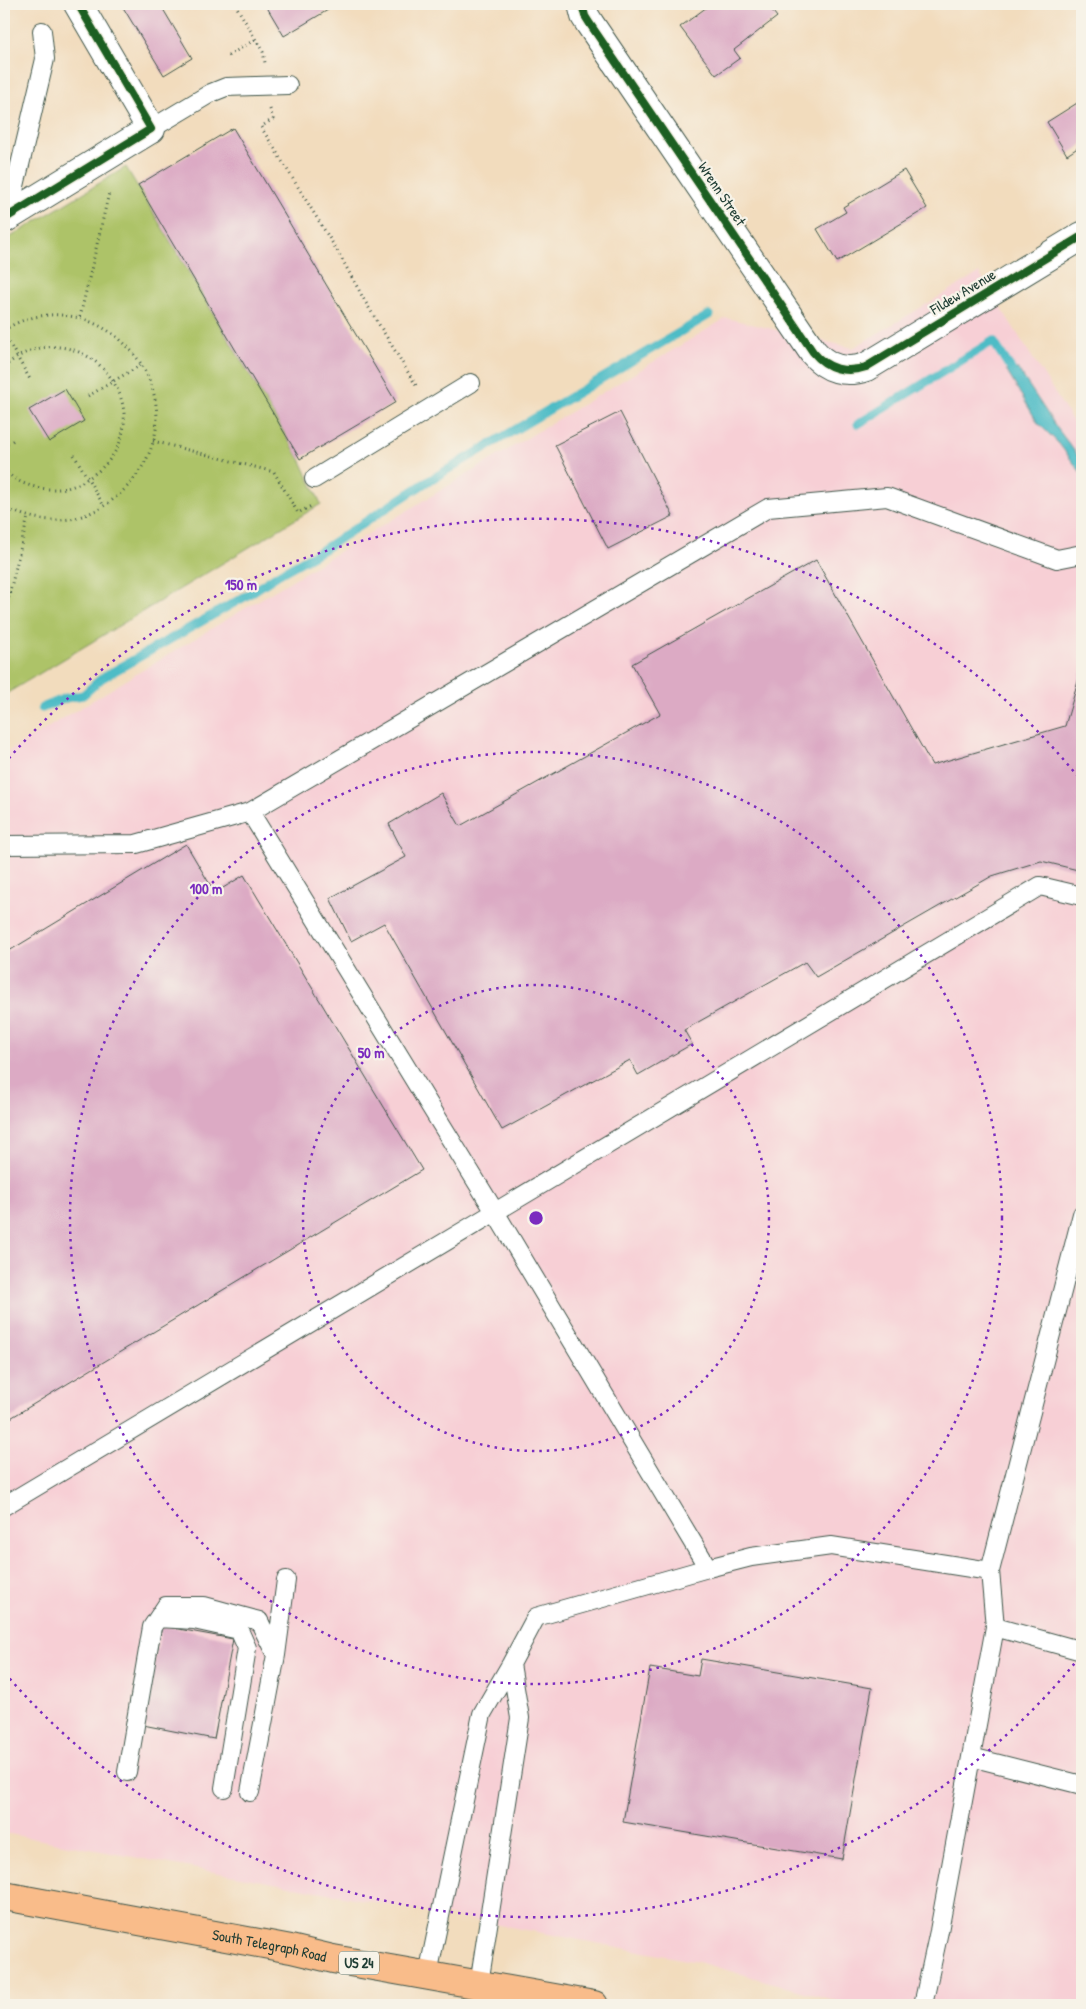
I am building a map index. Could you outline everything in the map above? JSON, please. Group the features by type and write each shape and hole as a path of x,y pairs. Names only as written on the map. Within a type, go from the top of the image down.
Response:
{"highway":[{"name":"South Telegraph Road","path":"4,1896 291,1949 334,1959 428,1974 477,1994 594,2005"}],"street":[{"path":"7,216 151,129 78,4"},
{"name":"Wrenn Street","path":"583,6 590,24 813,352 824,364 845,371 858,370"},
{"name":"Fildew Avenue","path":"858,370 874,363 1082,236"}],"lane":[{"path":"7,216 45,60 42,31"},
{"path":"151,129 211,93 226,87 288,86"},
{"path":"314,479 471,383"},
{"path":"4,845 136,844 250,812 768,508 887,497 1057,559 1082,554"},
{"path":"250,812 495,1212 708,1568"},
{"path":"4,1506 1040,886 1082,896"},
{"path":"923,2005 995,1627 990,1571 1082,1214"},
{"path":"428,1974 482,1714 536,1617 751,1557 831,1546 990,1571"},
{"path":"250,1792 276,1655 286,1580"},
{"path":"128,1772 152,1627 166,1606 204,1606 258,1621 276,1655"},
{"path":"158,1618 194,1620 239,1630 247,1648 224,1788"},
{"path":"995,1627 1082,1651"},
{"path":"477,1994 520,1718 511,1664"},
{"path":"971,1758 1082,1785"}],"path":[{"path":"235,4 263,52 266,71"},
{"path":"228,56 256,39"},
{"path":"270,106 273,119 261,127 338,252 366,303 422,396"},
{"path":"80,316 109,193 105,187"},
{"path":"4,507 28,517 50,520 84,516 104,506 119,495 136,478 153,442 156,405 150,382 141,365 129,350 109,331 96,323 80,316 48,314 15,323 4,332 31,381"},
{"path":"4,367 16,356 41,348 65,348 89,356 108,371 114,380 124,410 124,426 119,444 105,465 88,479 70,488 47,490 25,484 4,469"},
{"path":"88,396 141,365"},
{"path":"4,447 15,440"},
{"path":"74,455 104,506"},
{"path":"4,606 7,604 28,517"}],"shaded area":[{"path":"979,273 1082,436 1082,2005 851,2005 698,1962 4,1833 4,754 726,318 853,348"}],"green space":[{"path":"126,167 300,459 321,504 4,695 4,241"}],"water":[{"path":"1018,369 1057,428 1082,461 1082,474 1060,445 1038,423 1006,370"}],"building":[{"path":"121,4 160,4 192,58 164,75"},
{"path":"265,4 338,4 284,36"},
{"path":"711,4 767,4 777,17 734,50 740,58 716,75 680,27"},
{"path":"1082,100 1082,145 1067,155 1047,122"},
{"path":"233,128 396,402 300,459 138,185"},
{"path":"904,170 927,208 837,262 817,229 846,212 843,207"},
{"path":"65,389 84,421 49,442 29,410"},
{"path":"620,412 673,516 608,549 555,445"},
{"path":"816,560 932,765 1065,726 1082,668 1082,871 1041,861 992,876 816,977 805,962 684,1030 692,1044 638,1075 630,1060 502,1130 384,923 351,941 330,898 406,857 389,824 441,793 460,826 660,714 632,664"},
{"path":"186,844 215,893 244,875 422,1170 4,1422 4,954"},
{"path":"162,1626 233,1639 214,1739 143,1725"},
{"path":"701,1659 872,1688 842,1859 623,1822 650,1668 698,1676"}],"waterway":[{"path":"42,708 66,698 83,695 102,678 246,596 279,574 322,550 425,483 709,315"},
{"path":"858,424 993,341 1011,369"}],"cycle path":[{"path":"4,219 151,129 78,4"},
{"path":"582,4 585,16 590,24 813,352 818,358 831,366 844,370 866,367 1082,236"}]}
